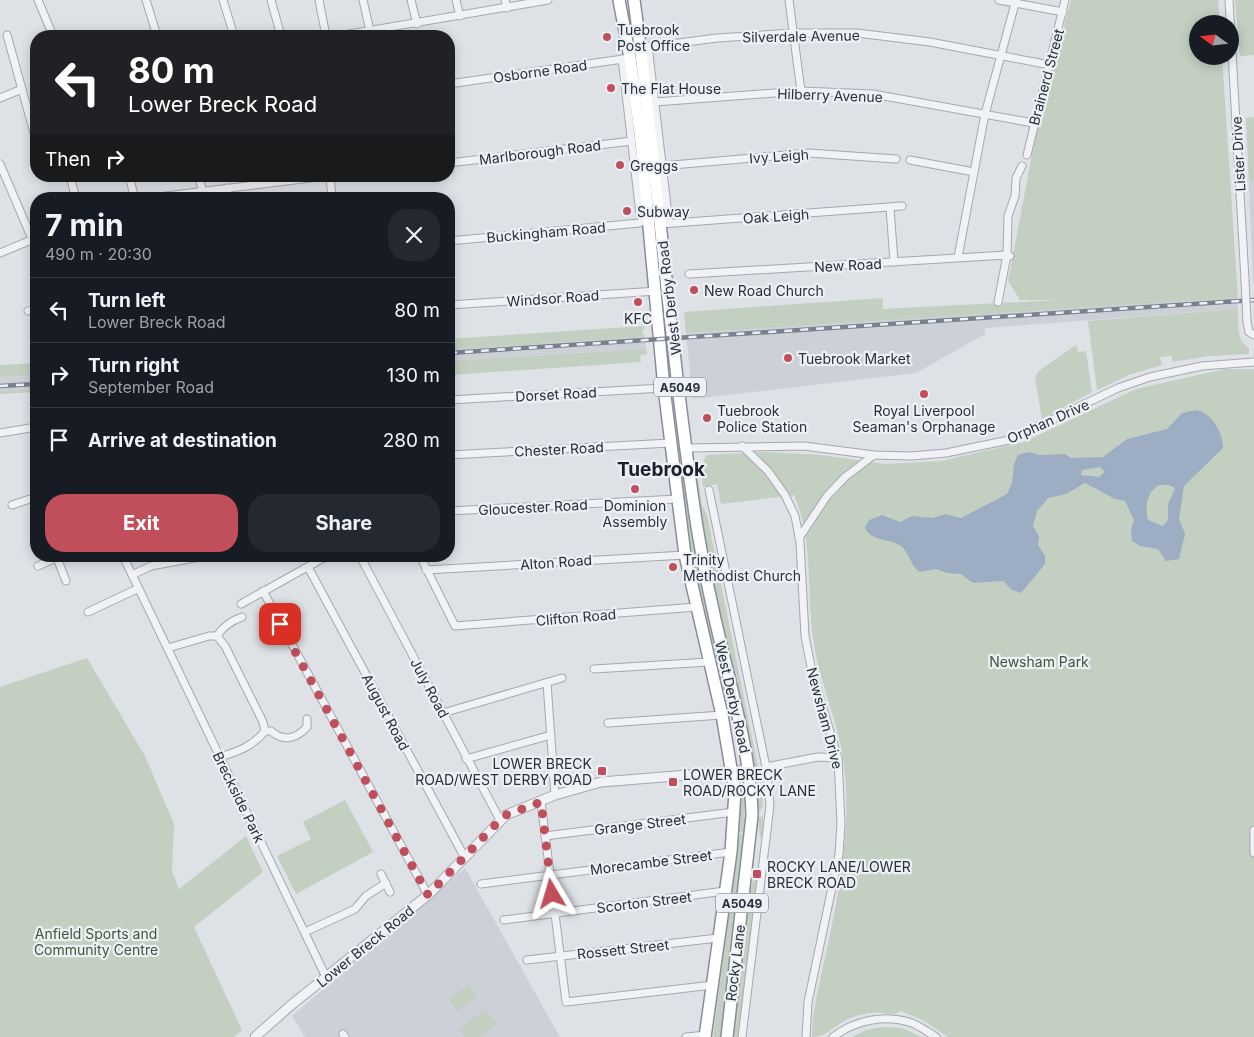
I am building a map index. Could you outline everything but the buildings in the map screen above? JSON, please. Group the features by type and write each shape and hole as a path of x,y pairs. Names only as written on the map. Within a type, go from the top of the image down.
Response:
{"highway":[{"name":"West Derby Road","path":"619,0 626,59 656,224 688,448 693,497 710,599 750,770"},
{"name":"West Derby Road","path":"634,0 644,47 656,224 657,291 664,388 677,499 685,554 722,715 732,772"},
{"path":"670,443 688,448"},
{"name":"Rocky Lane","path":"727,1037 752,816 750,770"},
{"name":"Rocky Lane","path":"706,1036 731,852 735,792 732,772"}],"street":[{"path":"38,0 51,30"},
{"path":"146,0 155,30"},
{"path":"223,0 232,30"},
{"path":"271,0 279,30"},
{"path":"318,0 325,30"},
{"path":"363,0 370,30"},
{"path":"411,0 417,24"},
{"path":"456,0 460,16"},
{"path":"377,30 460,16 506,4 548,0"},
{"path":"789,0 801,91"},
{"path":"998,0 1015,1 1063,12"},
{"name":"Brainerd Street","path":"1027,154 1066,0"},
{"name":"Lister Drive","path":"1229,0 1247,322 1249,332 1254,335"},
{"path":"958,257 985,114 1015,1"},
{"name":"Silverdale Avenue","path":"644,47 717,38 794,33 857,33 930,42 1050,65"},
{"path":"7,35 30,118"},
{"path":"644,47 655,102 661,166 656,224"},
{"name":"Osborne Road","path":"455,83 626,59"},
{"name":"West Derby Road","path":"626,59 640,214 656,224"},
{"path":"0,98 22,89"},
{"name":"Hilberry Avenue","path":"655,102 801,91 873,94 1034,123"},
{"name":"Marlborough Road","path":"455,162 632,141"},
{"name":"Ivy Leigh","path":"661,166 810,153 896,159"},
{"path":"910,160 974,172"},
{"path":"0,164 30,229"},
{"path":"998,302 1009,256 1008,216 1015,196 1016,178 1022,166"},
{"path":"200,182 203,191"},
{"path":"195,192 278,182"},
{"path":"227,188 227,192"},
{"name":"Oak Leigh","path":"656,224 902,206"},
{"path":"890,208 894,262"},
{"name":"Buckingham Road","path":"455,240 639,223 656,224"},
{"path":"0,253 30,240"},
{"name":"New Road","path":"688,274 958,257 1009,256"},
{"name":"Windsor Road","path":"455,305 657,291"},
{"name":"Orphan Drive","path":"688,448 804,446 874,455 911,456 946,453 1009,440 1137,381 1195,367 1254,362"},
{"name":"Dorset Road","path":"455,400 664,388"},
{"path":"0,433 30,428"},
{"name":"Chester Road","path":"455,455 670,443"},
{"name":"Newsham Drive","path":"742,446 768,472 785,494 795,516 799,538 805,636 812,672 838,758 841,816 839,854 808,1002 806,1037"},
{"path":"799,538 827,496 845,477 874,455"},
{"path":"709,490 766,767 770,806 742,1037"},
{"name":"Gloucester Road","path":"455,511 677,499"},
{"path":"12,504 30,500"},
{"name":"Alton Road","path":"426,570 685,554"},
{"path":"38,566 47,562"},
{"path":"60,562 66,581"},
{"name":"Breckside Park","path":"126,562 137,589 168,648 326,977"},
{"path":"132,575 169,562"},
{"path":"241,604 317,562"},
{"name":"July Road","path":"363,562 500,820"},
{"path":"423,562 426,570"},
{"name":"August Road","path":"308,567 465,858"},
{"name":"Clifton Road","path":"426,570 455,626 696,607"},
{"path":"88,612 137,589"},
{"path":"263,591 428,895"},
{"path":"217,636 221,629 232,621 242,618"},
{"path":"168,648 209,636 217,636"},
{"path":"217,636 225,646 266,730 285,740 302,732 307,727 308,719"},
{"path":"594,669 709,662"},
{"path":"443,712 562,678"},
{"path":"547,683 554,795"},
{"path":"608,723 722,715"},
{"path":"219,757 240,752 258,739 266,730"},
{"path":"466,759 551,735"},
{"path":"766,767 818,757 838,758"},
{"name":"Lower Breck Road","path":"255,1037 428,895 506,815 554,795 601,782 750,770"},
{"path":"541,802 566,1002 712,985"},
{"name":"Grange Street","path":"545,836 734,812"},
{"path":"1254,830 1254,853"},
{"name":"Morecambe Street","path":"481,884 731,852"},
{"path":"381,874 390,892"},
{"path":"305,932 355,909 366,896 386,883"},
{"name":"Scorton Street","path":"504,920 725,891"},
{"name":"Rossett Street","path":"527,960 718,938"},
{"path":"833,1037 848,1028 868,1020 890,1019 913,1023 936,1037"},
{"path":"686,1037 706,1036"}],"shaded area":[{"path":"1254,117 1254,284 1253,284 1246,118"},
{"path":"1237,298 1238,309 985,328 985,334 916,373 693,399 686,333"},
{"path":"645,337 646,349 455,361 455,350"},
{"path":"30,375 30,389 0,391 0,377"},
{"path":"465,868 560,1037 305,1037 292,1016"}],"green space":[{"path":"1071,0 1218,0 1219,15 1189,15 1189,65 1223,65 1238,298 686,333 684,312 883,298 883,309 1059,300 1020,300 1008,281 1036,134"},
{"path":"1235,0 1254,0 1254,55 1240,56 1239,15 1236,15"},
{"path":"1254,117 1254,181 1249,177 1246,118"},
{"path":"1238,309 1240,336 1249,348 1249,354 1210,356 1172,362 1172,356 1160,357 1162,365 1129,375 1097,390 1088,321"},
{"path":"645,326 642,333 645,337 455,350 455,339"},
{"path":"1076,345 1078,352 1086,351 1092,392 1042,419 1035,377 1040,370"},
{"path":"646,349 647,354 640,355 641,362 455,375 455,361"},
{"path":"30,363 30,375 0,377 0,365"},
{"name":"Newsham Park","path":"1225,369 1254,369 1254,1037 948,1037 923,1020 900,1011 896,1014 877,1013 859,1015 846,1020 826,1033 812,1037 813,1016 839,888 846,823 846,791 840,743 815,653 804,529 794,495 721,504 717,484 703,487 701,471 706,455 764,452 821,455 885,464 941,461 1024,442 1136,389"},
{"path":"30,389 30,392 0,394 0,391"},
{"path":"697,471 702,505 707,515 760,777 763,807 756,816 753,763 712,591 694,472"},
{"path":"685,477 728,692 729,705 726,706 688,535 679,478"},
{"name":"Anfield Sports and Community Centre","path":"87,658 145,756 174,824 172,872 179,889 246,836 263,872 194,927 242,1030 234,1037 0,1037 0,687"},
{"path":"740,793 745,793 744,818 746,819 744,833 739,832"},
{"path":"345,800 373,852 296,894 277,856 311,839 303,822"},
{"path":"763,816 763,835 760,838 758,818"},
{"path":"739,834 746,834 723,1037 713,1037"},
{"path":"753,880 757,881 738,1037 731,1037 747,902"},
{"path":"469,985 477,997 457,1011 449,999"},
{"path":"486,1009 497,1024 479,1037 465,1037 459,1029"},
{"path":"883,1027 902,1028 922,1037 852,1037 866,1030"}],"water":[{"path":"1196,410 1212,419 1219,430 1223,448 1184,486 1179,519 1185,534 1179,559 1166,561 1158,549 1140,546 1132,541 1131,529 1134,520 1125,501 1115,499 1085,483 1066,494 1048,498 1037,511 1033,526 1039,536 1038,545 1045,556 1045,564 1021,593 1012,590 1003,581 973,583 961,574 947,573 936,569 920,572 901,546 872,536 865,528 869,520 882,515 900,522 912,516 932,518 946,514 961,518 1007,494 1012,483 1014,464 1018,455 1029,452 1039,455 1065,454 1071,458 1103,457 1127,439 1167,429 1182,413","holes":["1100,467 1105,472 1099,477 1081,475 1082,470","1159,485 1169,485 1175,488 1168,504 1168,520 1163,526 1148,520 1147,515 1147,500 1151,492"]}],"railway":[{"path":"455,353 1254,300"},
{"path":"0,386 30,384"}],"place":[{"name":"Tuebrook Post Office","path":"607,37"},
{"name":"The Flat House","path":"611,88"},
{"name":"Greggs","path":"620,165"},
{"name":"Subway","path":"627,211"},
{"name":"New Road Church","path":"694,290"},
{"name":"KFC","path":"638,302"},
{"name":"Tuebrook Market","path":"788,358"},
{"name":"Royal Liverpool Seaman's Orphanage","path":"924,394"},
{"name":"Tuebrook Police Station","path":"707,418"},
{"name":"Dominion Assembly","path":"635,489"},
{"name":"Trinity Methodist Church","path":"673,567"},
{"name":"LOWER BRECK ROAD/WEST DERBY ROAD","path":"602,771"},
{"name":"LOWER BRECK ROAD/ROCKY LANE","path":"673,782"},
{"name":"ROCKY LANE/LOWER BRECK ROAD","path":"757,874"}],"district":[{"name":"Tuebrook","path":"661,469"}],"route":[{"path":"280,624 428,895 506,815 541,802 552,894"}]}
